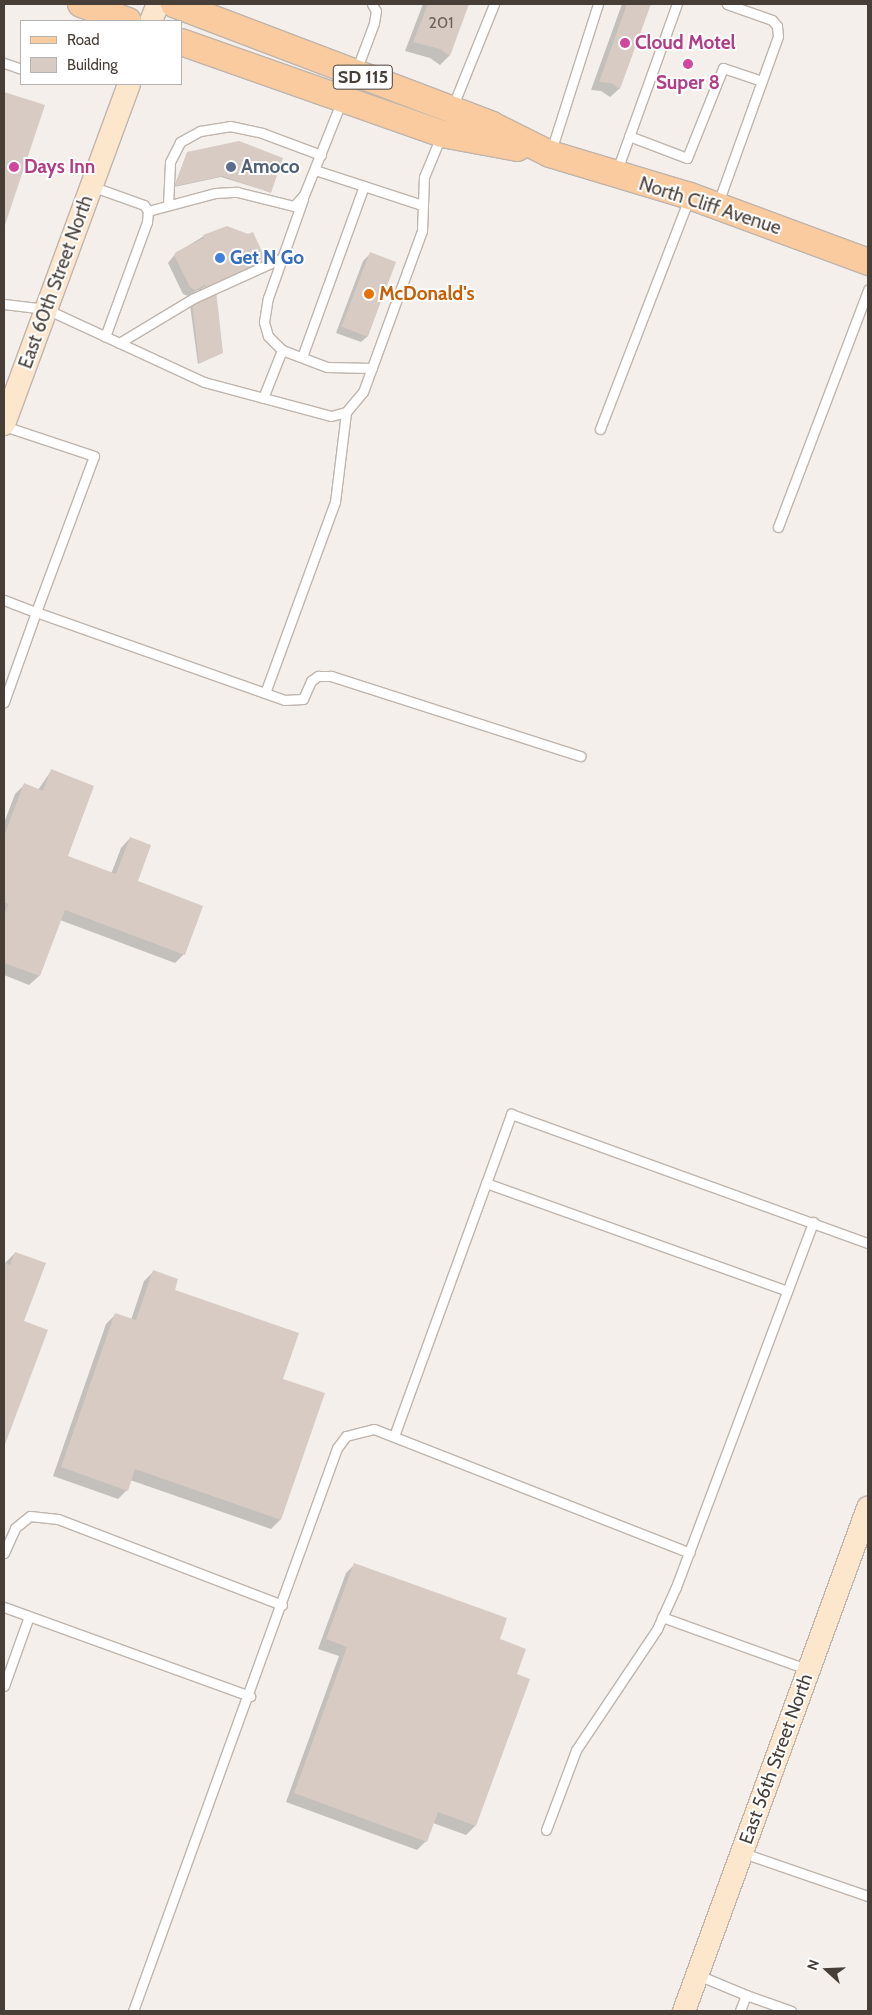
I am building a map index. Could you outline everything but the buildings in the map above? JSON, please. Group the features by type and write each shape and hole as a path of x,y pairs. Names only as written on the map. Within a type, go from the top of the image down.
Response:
{"main road":[{"path":"81,4 125,20"},
{"name":"North Cliff Avenue","path":"174,4 355,74 447,122"},
{"name":"North Cliff Avenue","path":"182,42 342,98 447,122 615,176 690,196 868,262"}],"street":[{"path":"151,20 158,4"},
{"name":"East 60th Street North","path":"4,425 129,85"},
{"name":"East 56th Street North","path":"684,2011 868,1508"}],"lane":[{"path":"265,693 334,502 346,412 363,392 422,231 424,177 494,4"},
{"path":"550,154 598,4"},
{"path":"615,176 677,4"},
{"path":"717,206 778,36 777,26 772,20 727,4"},
{"path":"355,74 376,6"},
{"path":"4,63 20,69"},
{"path":"629,136 687,158 723,68 762,81"},
{"path":"342,98 280,259 264,322 268,336 282,350 302,358 345,370 372,368"},
{"path":"168,205 170,162 180,142 200,131 230,126 262,133 321,155"},
{"path":"315,170 422,205"},
{"path":"91,186 144,205 148,211 147,222 105,338"},
{"path":"302,358 364,186"},
{"path":"148,211 215,193 237,192 294,206 304,195"},
{"path":"600,429 690,196"},
{"path":"119,343 194,298 280,259"},
{"path":"778,527 868,290"},
{"path":"4,304 46,309 105,338 204,382 331,416 346,412"},
{"path":"263,398 282,350"},
{"path":"4,425 94,456 4,702"},
{"path":"4,600 293,702 303,699 312,681 318,676 331,676 580,756"},
{"path":"394,1436 511,1114 868,1243"},
{"path":"486,1183 787,1291"},
{"path":"546,1830 576,1750 662,1617 690,1552 813,1222"},
{"path":"133,2011 250,1696 337,1448 346,1436 374,1429 690,1552"},
{"path":"4,1554 15,1528 30,1516 58,1519 282,1605"},
{"path":"4,1607 250,1696"},
{"path":"4,1686 29,1616"},
{"path":"662,1617 809,1670"},
{"path":"742,1853 868,1896"},
{"path":"697,1975 791,2011"},
{"path":"740,2011 746,1995"}],"place":[{"name":"Cloud Motel","path":"625,43"},
{"name":"Super 8","path":"688,64"},
{"name":"Days Inn","path":"14,167"},
{"name":"Amoco","path":"231,167"},
{"name":"Get N Go","path":"220,258"},
{"name":"McDonald's","path":"369,294"}]}
